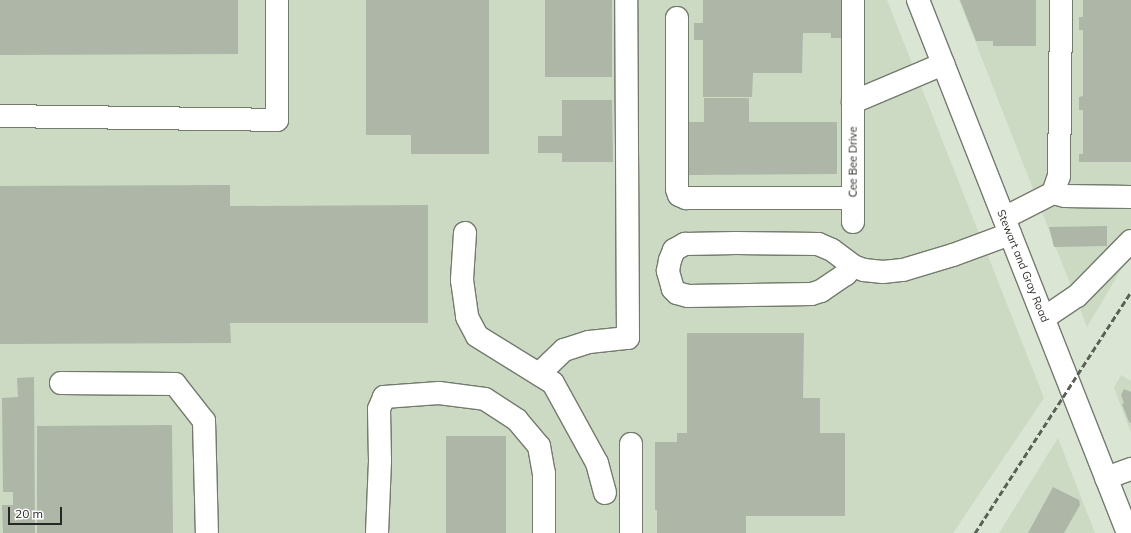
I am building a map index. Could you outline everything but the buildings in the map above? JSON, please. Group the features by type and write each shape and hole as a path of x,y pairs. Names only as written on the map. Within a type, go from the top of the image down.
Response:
{"main road":[{"path":"0,116 277,120 278,0"},
{"path":"539,374 564,350 589,342 628,338 626,0"},
{"name":"Cee Bee Drive","path":"853,0 853,222"},
{"name":"Stewart and Gray Road","path":"918,0 1128,533"},
{"path":"853,266 846,274 821,291 811,294 688,296 677,293 673,289 668,271 670,260 677,248 685,244 729,243 818,244 832,250 853,266 872,271 903,270 953,255 1007,226 1053,193 1059,176 1061,0"},
{"path":"677,18 678,195 686,198 853,198"},
{"path":"853,102 943,64"},
{"path":"1053,193 1065,196 1131,197"},
{"path":"465,233 462,280 467,317 477,336 553,383 597,463 605,494"},
{"path":"1044,318 1077,296 1131,242"},
{"path":"61,383 175,384 204,421 207,533"},
{"path":"377,533 380,461 379,409 384,397 439,393 485,399 517,420 539,446 544,473 544,533"},
{"path":"631,444 631,533"},
{"path":"1106,478 1131,469"}],"shaded area":[{"path":"0,0 887,0 1044,398 953,533 0,533"},
{"path":"959,0 1131,0 1131,253 1087,327"},
{"path":"1121,375 1131,381 1131,433 1114,388"},
{"path":"1058,438 1095,533 999,533"}],"railway":[{"path":"975,533 1131,292"}]}
